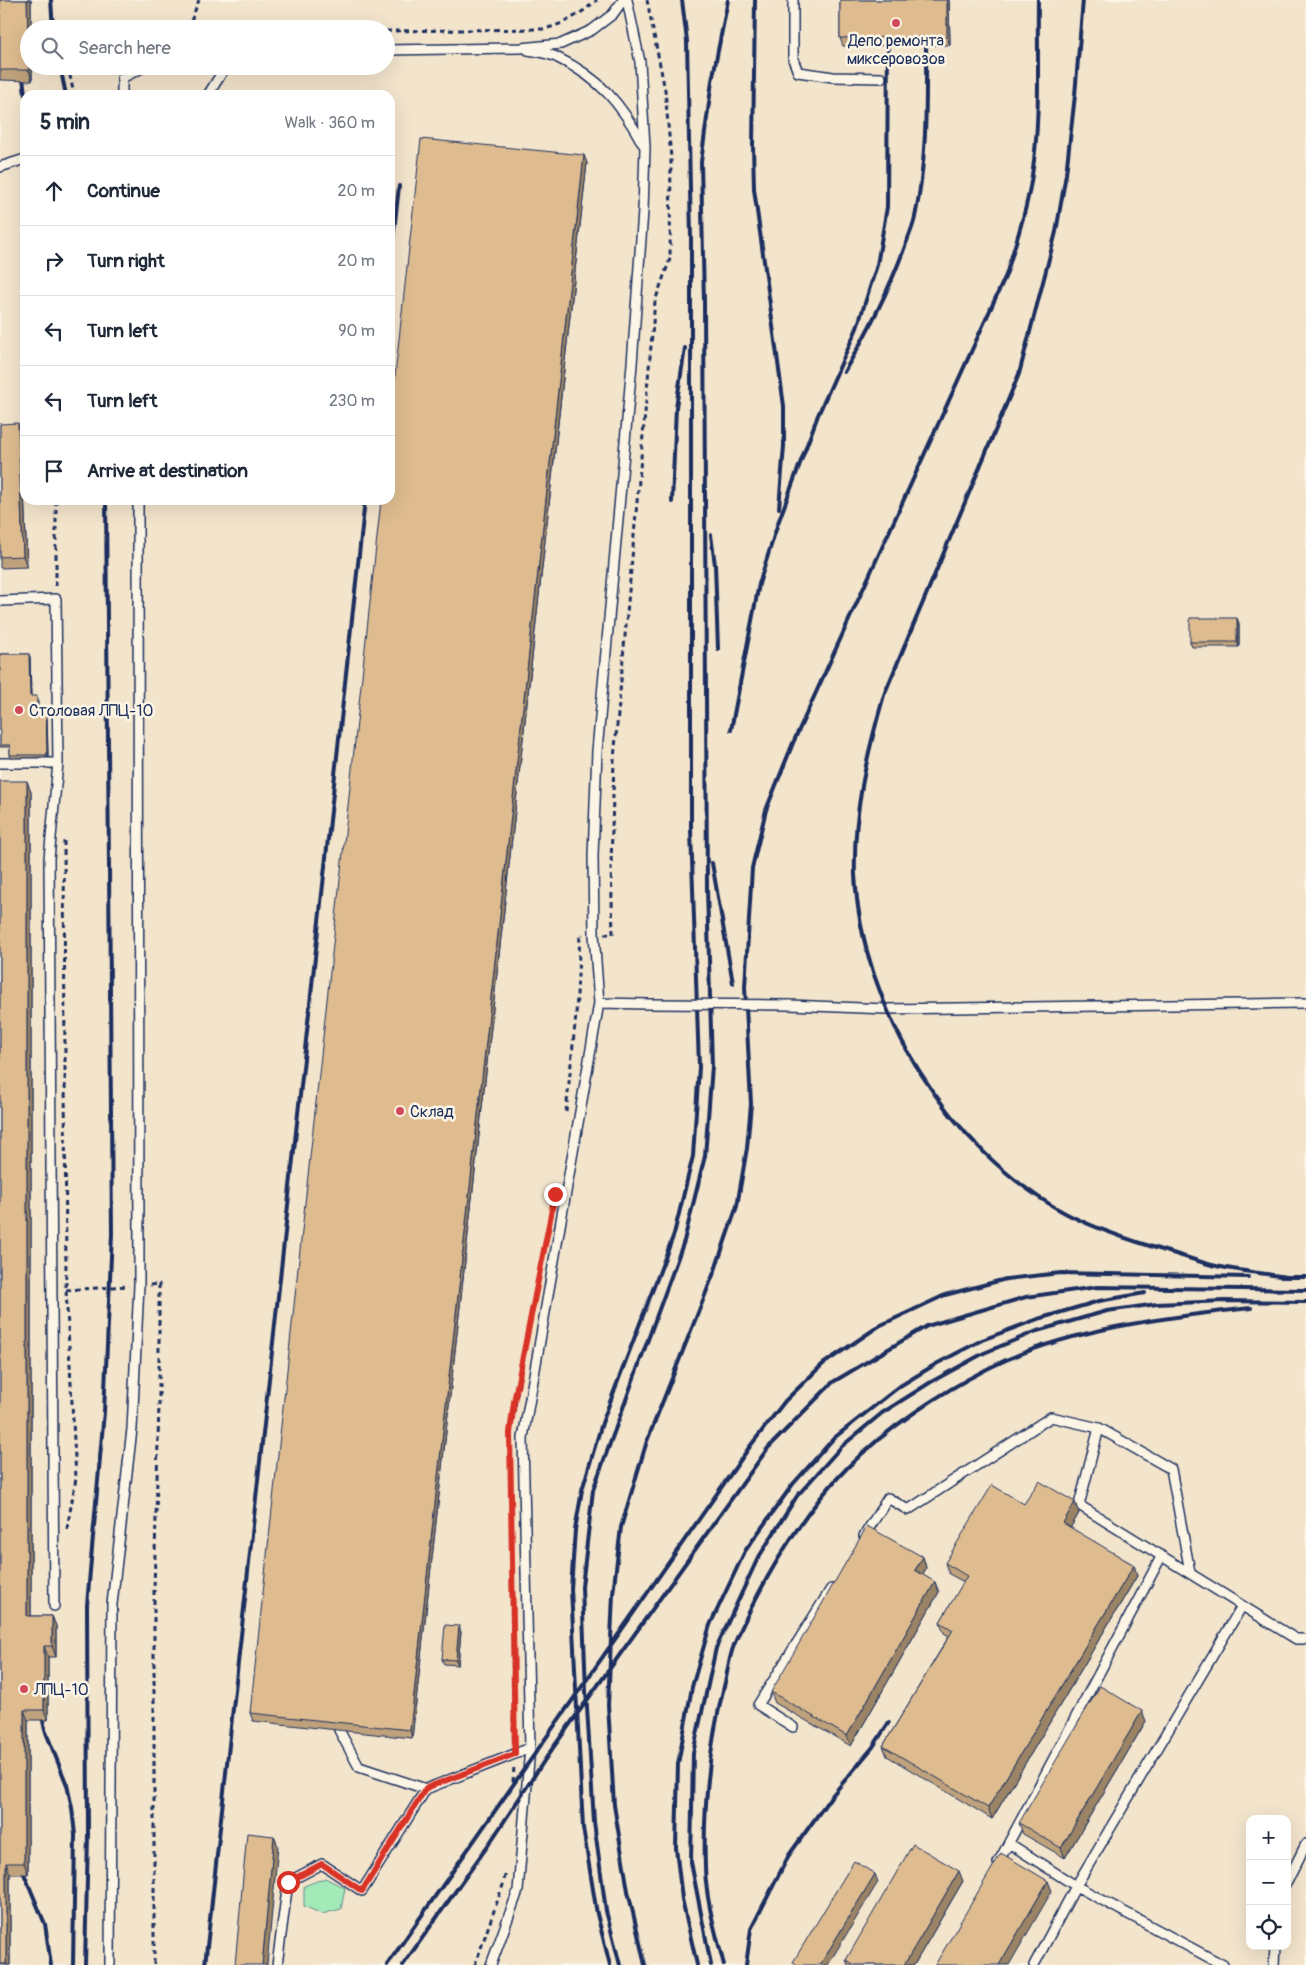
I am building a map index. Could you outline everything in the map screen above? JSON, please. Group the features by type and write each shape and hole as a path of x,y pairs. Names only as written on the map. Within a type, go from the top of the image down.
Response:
{"lane":[{"path":"395,50 521,48 561,44 592,30 613,14 623,0"},
{"path":"490,1965 518,1892 530,1748 523,1438 599,1003 594,934 593,856 597,751 632,364 643,211 645,147 640,62 628,0"},
{"path":"793,0 793,60 798,72 833,77 881,78"},
{"path":"521,48 557,57 598,82 628,117 645,147"},
{"path":"122,90 122,78 128,75"},
{"path":"211,90 220,75"},
{"path":"0,167 20,161"},
{"path":"110,1965 112,1604 132,1429 139,1285 138,505"},
{"path":"0,600 56,599 58,763 49,859 54,1606"},
{"path":"0,763 58,763"},
{"path":"599,1003 886,1008 1306,1003"},
{"path":"857,1548 888,1498 908,1510 1051,1417 1099,1428 1171,1469 1190,1572"},
{"path":"1099,1428 1079,1505 1296,1638 1306,1639"},
{"path":"995,1868 1010,1844 1161,1556"},
{"path":"792,1728 758,1705 836,1581"},
{"path":"1034,1965 1076,1886 1242,1606"},
{"path":"339,1730 359,1767 426,1788"},
{"path":"278,1965 288,1882 322,1864 362,1891 426,1788 530,1748"},
{"path":"1010,1844 1076,1886 1222,1965"},
{"path":"1291,1874 1306,1844"},
{"path":"1274,1950 1274,1965"}],"path":[{"path":"192,20 200,0"},
{"path":"395,31 544,29 560,25 597,0"},
{"path":"565,1120 576,1015 580,935 613,934 611,866 615,750 655,301 670,259 671,158 664,90 647,0"},
{"path":"70,75 73,90"},
{"path":"56,505 56,599"},
{"path":"64,832 66,1290 76,1478 67,1538"},
{"path":"66,1290 159,1284 159,1404 154,1590 154,1965"},
{"path":"511,1425 525,1346"},
{"path":"512,1588 515,1754 513,1783"},
{"path":"475,1965 503,1885 507,1868"}],"shaded area":[{"path":"0,0 1306,0 1306,1965 0,1965"}],"green space":[{"path":"325,1878 345,1888 341,1909 322,1914 304,1906 304,1886"}],"building":[{"path":"0,0 27,0 28,20 20,20 20,70 0,70"},
{"name":"Депо ремонта миксеровозов","path":"840,0 947,0 947,37 840,38"},
{"name":"Склад","path":"421,139 584,155 410,1730 250,1713 380,505 395,505 395,376"},
{"path":"18,423 23,556 0,557 0,424"},
{"path":"1190,618 1237,618 1237,642 1190,642"},
{"name":"Столовая ЛПЦ-10","path":"0,654 29,654 30,696 37,696 37,710 46,710 47,755 10,755 10,745 0,745"},
{"path":"0,781 27,781 27,1616 52,1616 52,1646 44,1646 44,1710 24,1710 24,1863 6,1863 6,1964 0,1964"},
{"path":"1039,1481 1075,1502 1063,1523 1134,1565 988,1808 883,1746 953,1630 940,1622 967,1576 945,1563 992,1485 1024,1504"},
{"path":"867,1526 923,1557 915,1570 935,1582 847,1736 771,1692"},
{"path":"445,1625 459,1626 456,1660 442,1659"},
{"path":"1100,1686 1142,1711 1061,1848 1019,1823"},
{"path":"247,1833 274,1836 262,1965 235,1965"},
{"path":"913,1844 959,1871 904,1965 855,1965 846,1960"},
{"path":"1001,1853 1048,1881 999,1965 935,1965"},
{"path":"854,1861 875,1874 820,1965 798,1965 793,1962"}],"railway":[{"path":"51,0 52,20"},
{"path":"610,1965 597,1914 583,1828 571,1589 575,1530 582,1490 602,1423 674,1234 693,1156 699,1067 691,830 691,238 687,41 682,0"},
{"path":"620,1965 606,1911 594,1822 582,1587 593,1490 684,1241 705,1156 712,1066 707,889 704,302 701,162 712,81 728,0"},
{"path":"755,0 754,189 784,406 784,446 779,508"},
{"path":"645,1965 628,1891 614,1805 608,1705 613,1594 621,1527 647,1441 715,1270 737,1206 747,1148 751,1104 745,987 752,868 766,810 793,743 1006,275 1027,201 1035,153 1038,110 1038,0"},
{"path":"1083,0 1066,174 1056,232 1019,374 884,695 872,739 862,784 856,829 855,875 861,925 874,975 894,1024 919,1071 950,1115 985,1154 1025,1187 1067,1214 1091,1225 1128,1239 1212,1265 1286,1277"},
{"path":"844,372 884,296 914,221 924,148 926,31"},
{"path":"731,730 759,584 778,523 818,415 857,328 877,265 887,207 888,33"},
{"path":"23,75 24,90"},
{"path":"62,75 65,90"},
{"path":"395,222 399,186"},
{"path":"672,502 676,407 685,348"},
{"path":"85,1965 88,1835 87,1605 104,1412 112,1234 106,505"},
{"path":"205,1965 364,505"},
{"path":"711,535 715,565 718,649"},
{"path":"712,863 733,983"},
{"path":"387,1965 751,1445 785,1401 823,1364 879,1326 945,1295 1006,1279 1061,1273 1248,1277"},
{"path":"1281,1277 1306,1277"},
{"path":"403,1965 489,1844 550,1752 768,1448 833,1382 927,1326 1026,1297 1097,1287 1306,1290"},
{"path":"697,1965 682,1899 676,1848 678,1764 692,1687 710,1625 745,1551 793,1484 834,1438 900,1386 936,1364 982,1340 1038,1319 1099,1301 1145,1293"},
{"path":"711,1965 691,1862 693,1753 716,1648 757,1560 797,1496 841,1447 882,1413 931,1382 984,1353 1037,1331 1107,1311 1157,1304 1224,1301 1306,1302"},
{"path":"724,1965 707,1893 705,1868 705,1820 709,1773 720,1701 729,1661 749,1611 784,1549 825,1492 863,1453 915,1412 970,1378 1019,1355 1050,1343 1117,1327 1251,1308"},
{"path":"40,1706 45,1730 67,1785 72,1808 75,1835 73,1965"},
{"path":"746,1965 751,1929 789,1855 830,1798 873,1747 889,1722"},
{"path":"22,1860 22,1869 45,1924 51,1965"}],"place":[{"name":"Депо ремонта миксеровозов","path":"896,23"},
{"name":"Столовая ЛПЦ-10","path":"19,710"},
{"name":"Склад","path":"400,1111"},
{"name":"ЛПЦ-10","path":"24,1689"}],"route":[{"path":"288,1882 322,1864 362,1891 426,1788 515,1754 510,1433 514,1402 555,1194"}]}
